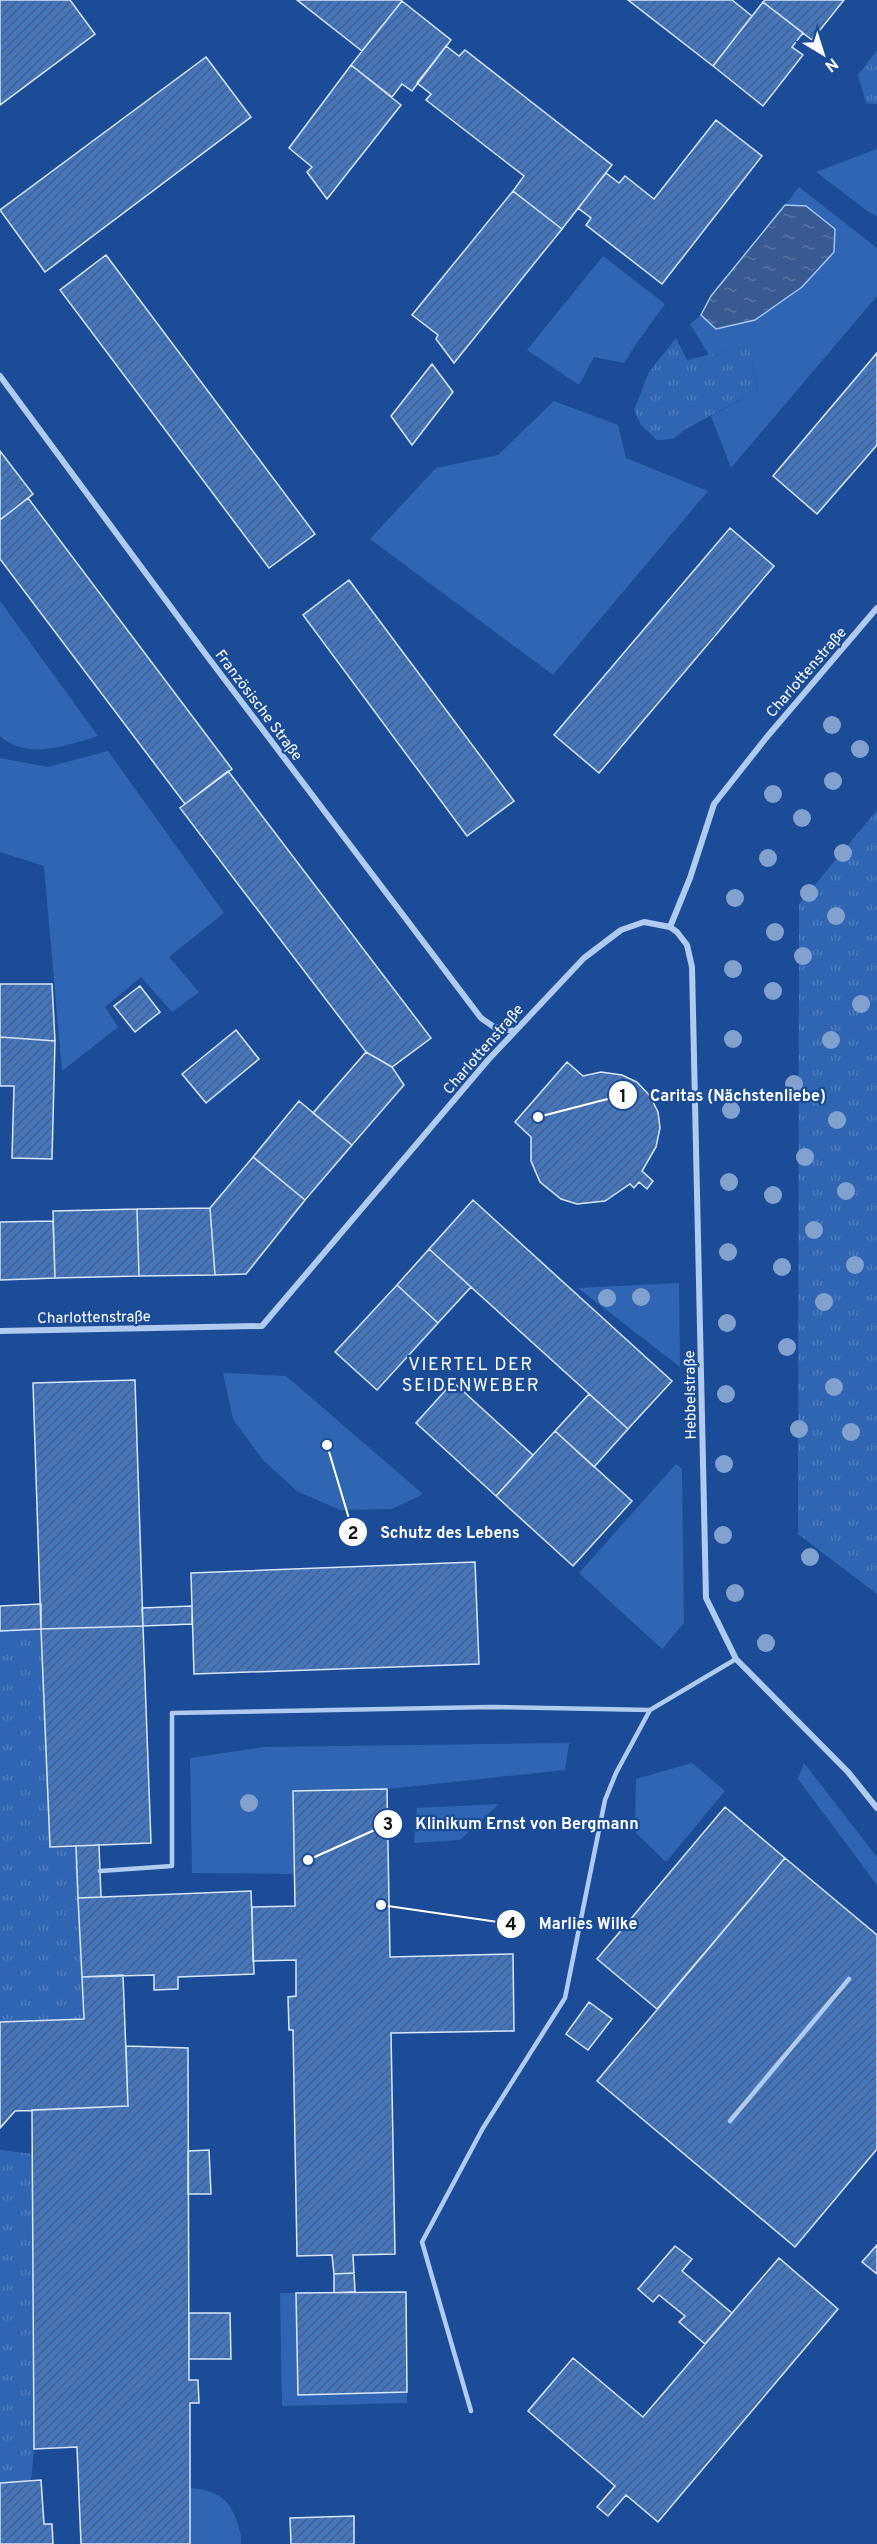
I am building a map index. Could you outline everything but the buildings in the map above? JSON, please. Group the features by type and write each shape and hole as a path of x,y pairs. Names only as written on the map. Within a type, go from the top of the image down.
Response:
{"street":[{"name":"Französische Straße","path":"0,376 207,656 481,1018 494,1027 514,1031"},
{"name":"Charlottenstraße","path":"0,1331 262,1326 514,1031 584,958 621,930 644,922 670,927 690,878 714,804 766,738 877,608"},
{"name":"Hebbelstraße","path":"670,927 687,945 692,967 706,1598 736,1659 840,1764 877,1808"}],"lane":[{"path":"471,2410 422,2242 483,2128 565,1998 605,1800 616,1773 650,1710 736,1659"},
{"path":"100,1871 172,1866 172,1713 491,1707 650,1710"},
{"path":"730,2121 849,1979"}],"green space":[{"path":"877,50 877,104 866,103 858,75"},
{"path":"877,149 877,216 816,172"},
{"path":"799,187 877,248 877,296 731,468 711,416 758,390 749,345 709,355 690,324 701,315 716,329 806,206 785,205"},
{"path":"603,256 665,304 624,363 594,357 579,385 527,350"},
{"path":"676,338 687,360 749,345 758,390 684,430 673,439 657,440 641,425 634,410 649,372"},
{"path":"554,401 618,425 626,458 708,491 553,675 370,539 436,468 498,455"},
{"path":"0,601 98,736 61,747 35,749 11,744 0,736"},
{"path":"108,751 224,913 169,957 199,992 172,1012 141,977 105,1007 118,1027 62,1071 44,866 0,852 0,758 48,767"},
{"path":"877,810 877,1594 798,1534 799,904"},
{"path":"679,1283 680,1367 578,1288"},
{"path":"223,1373 286,1376 423,1494 392,1509 340,1510 297,1491 263,1460 233,1419"},
{"path":"676,1464 682,1469 684,1623 662,1649 579,1573"},
{"path":"41,1629 50,1846 76,1846 84,2019 0,2022 0,1631"},
{"path":"569,1743 565,1770 387,1789 295,1874 192,1873 190,1758 264,1747"},
{"path":"692,1763 725,1791 666,1862 635,1832 636,1779"},
{"path":"804,1763 877,1857 877,1885 798,1779"},
{"path":"499,1804 460,1840 414,1843 417,1808"},
{"path":"0,2150 34,2154 34,2449 31,2481 0,2483"},
{"path":"280,2293 296,2293 298,2395 407,2392 407,2403 282,2406"},
{"path":"190,2488 213,2493 225,2501 237,2521 241,2544 190,2544"}],"water":[{"path":"785,205 806,206 835,229 834,252 802,287 755,320 716,329 701,315 711,296"}],"place":[{"name":"Caritas (Nächstenliebe)","path":"538,1117"},
{"name":"Schutz des Lebens","path":"327,1445"},
{"name":"Klinikum Ernst von Bergmann","path":"308,1860"},
{"name":"Marlies Wilke","path":"381,1905"}],"district":[{"name":"VIERTEL DER SEIDENWEBER","path":"471,1374"}]}
